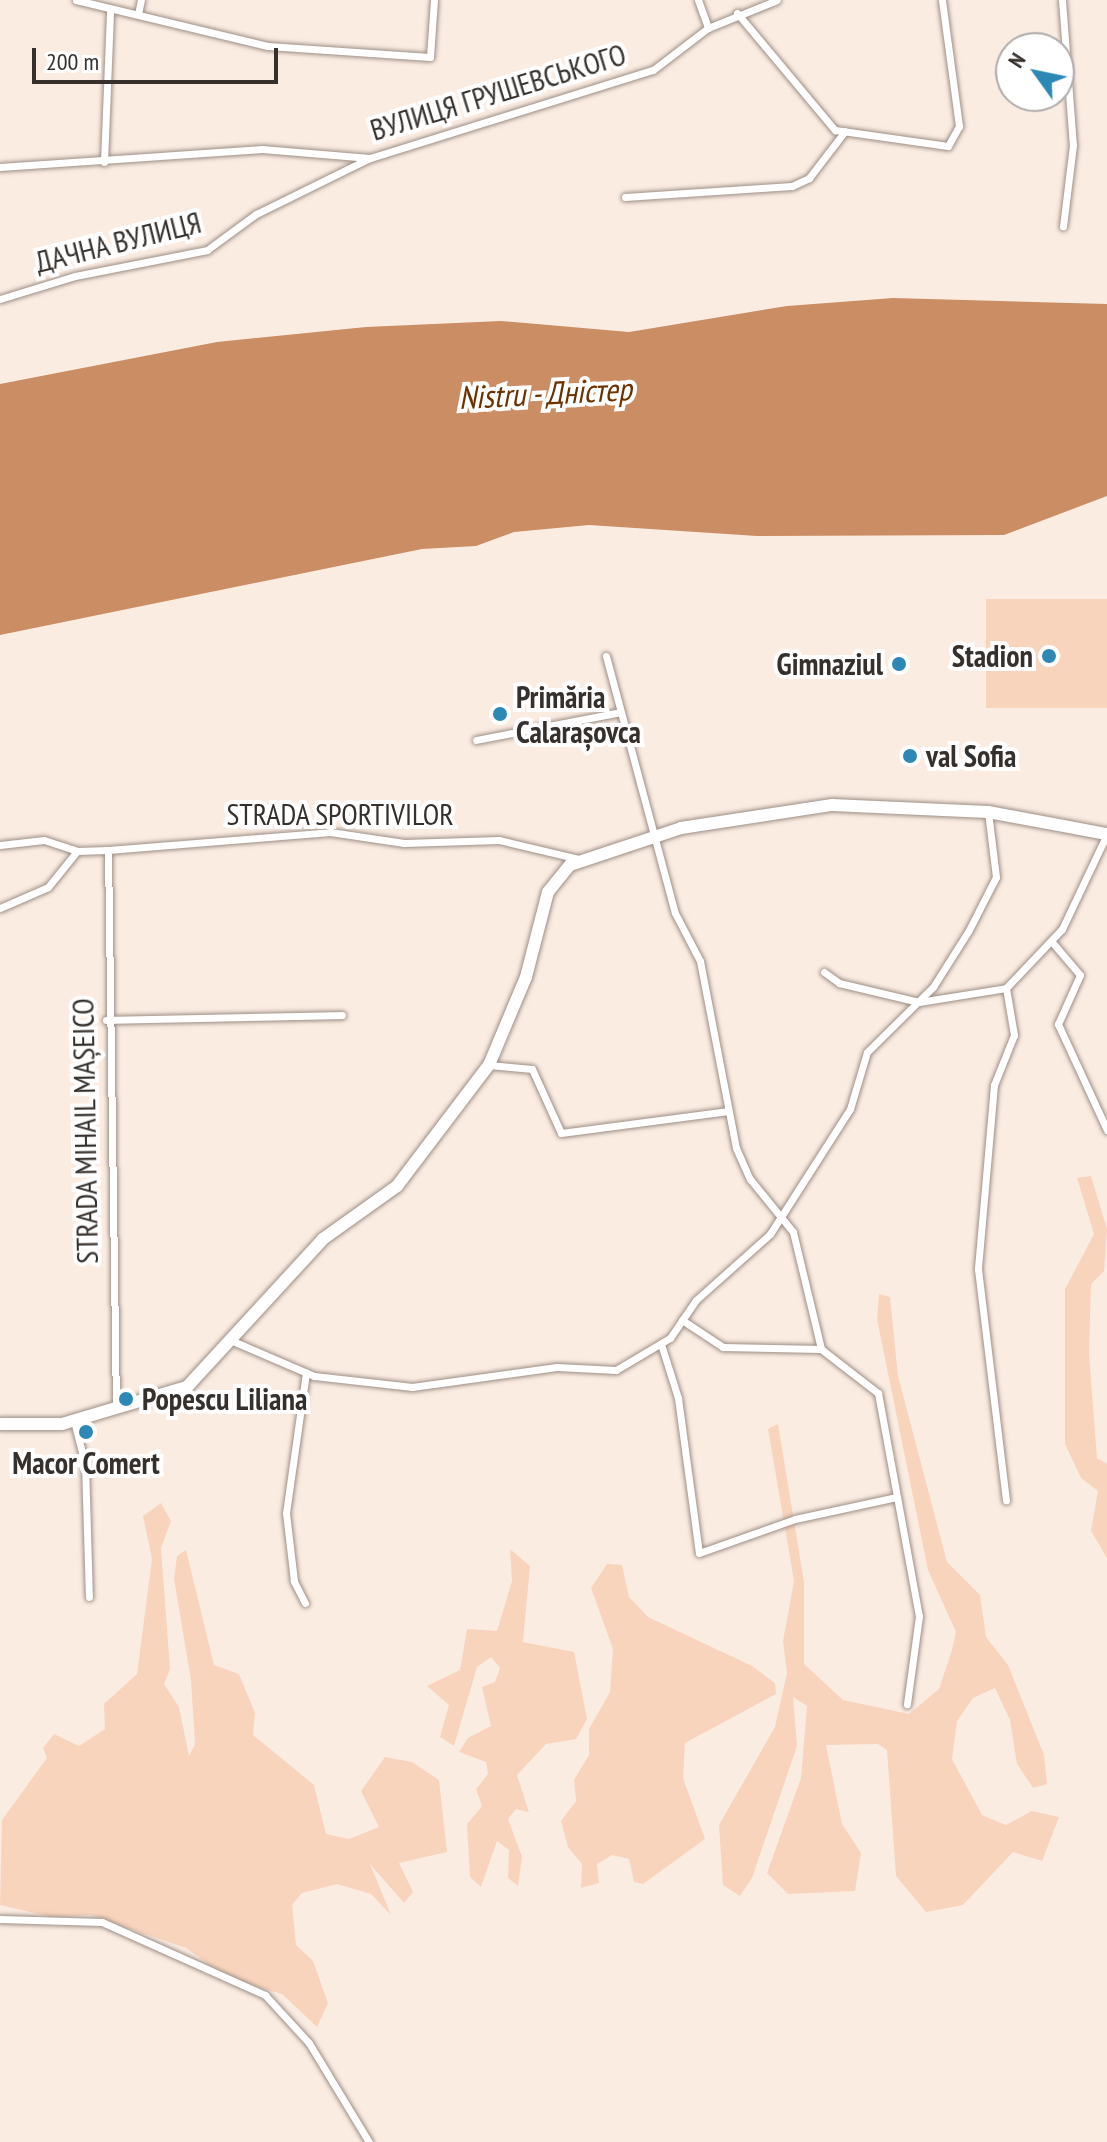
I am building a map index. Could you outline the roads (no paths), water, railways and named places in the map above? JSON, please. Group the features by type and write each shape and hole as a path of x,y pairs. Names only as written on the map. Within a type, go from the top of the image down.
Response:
{"main road":[{"path":"0,1424 74,1421 116,1411 187,1387 235,1342 323,1239 397,1186 489,1065 522,989 553,880 584,861 694,825 832,805 988,812 1107,834"}],"street":[{"path":"76,0 110,11 138,14 268,46 430,57 434,0"},
{"path":"138,14 141,0"},
{"path":"698,0 708,28"},
{"name":"ВУЛИЦЯ ГРУШЕВСЬКОГО","path":"0,167 262,149 370,158 653,70 708,28 737,13 777,0"},
{"path":"737,13 789,82 845,131 955,142 959,126 942,0"},
{"path":"1062,0 1073,145 1063,226"},
{"path":"104,162 102,69 110,11"},
{"path":"625,197 792,186 809,178 845,131"},
{"name":"ДАЧНА ВУЛИЦЯ","path":"0,299 75,276 207,250 256,214 370,158"},
{"path":"606,656 616,713 675,913 700,961 727,1111 750,1179 797,1243 821,1349"},
{"path":"476,740 616,713"},
{"path":"235,1342 306,1372 412,1387 557,1367 616,1370 661,1344 780,1218 850,1109 867,1052 913,1001 933,987 994,884 988,812"},
{"name":"STRADA SPORTIVILOR","path":"0,845 44,840 77,851 108,850 330,832 404,843 499,840 584,861"},
{"path":"824,972 839,983 860,982 913,1001 1006,988 1052,942 1107,834"},
{"name":"STRADA MIHAIL MAȘEICO","path":"108,850 106,1020 116,1411"},
{"path":"0,908 48,887 77,851"},
{"path":"1052,942 1080,975 1058,1024 1107,1130"},
{"path":"1006,988 1014,1035 994,1085 978,1269 1006,1500"},
{"path":"106,1020 342,1015"},
{"path":"489,1065 532,1069 561,1133 727,1111"},
{"path":"682,1320 723,1347 821,1349 874,1384 919,1616 907,1704"},
{"path":"661,1344 678,1398 699,1553 795,1519 897,1497"},
{"path":"305,1603 294,1581 286,1513 306,1372"},
{"path":"74,1421 86,1478 89,1597"},
{"path":"0,1919 102,1922 265,1995 309,2043 369,2142"}],"water":[{"name":"Nistru - Дністер","path":"893,298 1107,304 1107,496 1004,535 757,536 589,525 514,532 476,546 422,549 0,635 0,384 217,342 366,327 501,321 629,332 787,306"}],"place":[{"name":"Stadion","path":"1049,656"},
{"name":"Gimnaziul","path":"899,664"},
{"name":"Primăria Calarașovca","path":"500,714"},
{"name":"val Sofia","path":"910,756"},
{"name":"Popescu Liliana","path":"126,1399"},
{"name":"Macor Comert","path":"86,1432"}]}
